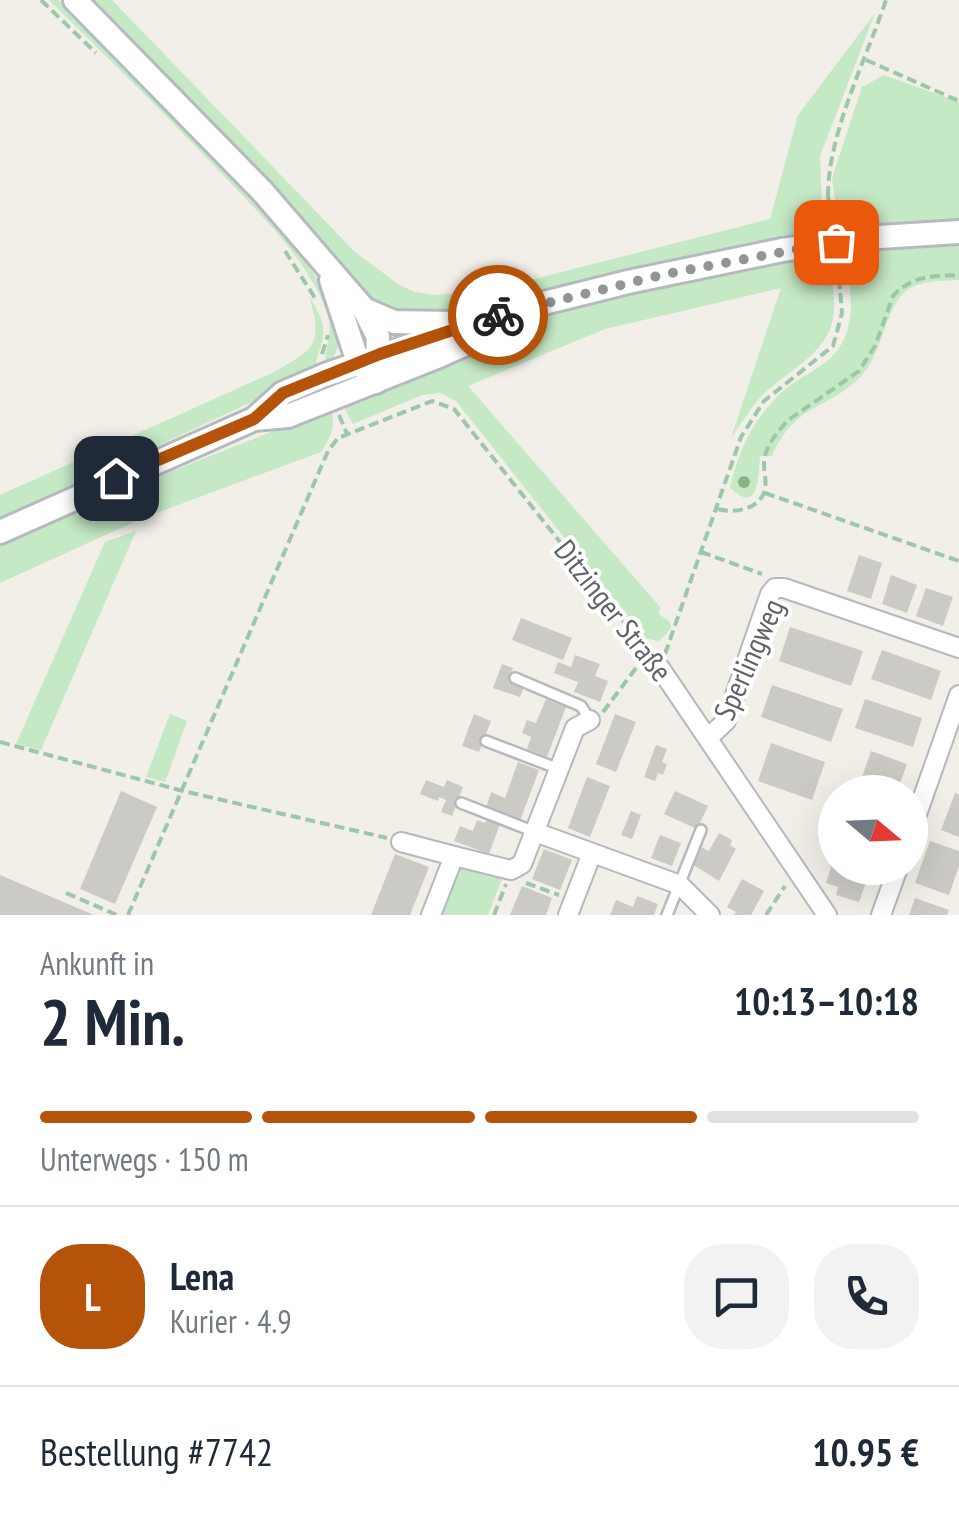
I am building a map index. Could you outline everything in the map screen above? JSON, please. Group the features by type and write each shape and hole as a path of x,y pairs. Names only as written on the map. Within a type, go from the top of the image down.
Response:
{"main road":[{"path":"76,0 262,190 364,309 378,337 369,358"},
{"path":"0,532 254,419 283,393 466,324 628,282 782,250 864,238 959,232"},
{"path":"327,267 376,382"},
{"path":"254,419 288,416 376,382 559,301"},
{"path":"364,309 394,322 466,324"}],"street":[{"name":"Sperlingweg","path":"710,737 726,721 775,588 959,648"},
{"name":"Ditzinger Straße","path":"655,660 827,915"},
{"path":"928,783 959,695"},
{"path":"401,842 510,873 522,864 576,728 590,720"},
{"path":"535,832 680,885 710,915"},
{"path":"570,908 592,853"},
{"path":"431,915 454,856"},
{"path":"882,915 892,885"}],"lane":[{"path":"515,678 582,706 590,720"},
{"path":"486,741 559,769"},
{"path":"462,803 535,832"},
{"path":"668,915 701,830"}],"path":[{"path":"41,0 99,56"},
{"path":"590,720 604,712 638,663 655,660 701,552 741,437 764,402 832,346 842,313 828,170 886,0"},
{"path":"866,60 959,100"},
{"path":"284,248 321,310"},
{"path":"764,493 765,456 777,432 860,371 876,346 885,316 899,290 916,278 959,275"},
{"path":"320,363 327,326"},
{"name":"Ditzinger Straße","path":"182,791 328,450 338,438 432,401 454,409 655,660"},
{"path":"716,508 728,512 742,510 764,493"},
{"path":"764,493 959,560"},
{"path":"701,552 767,576 775,588"},
{"path":"0,742 182,791 401,842"},
{"path":"128,915 182,791"},
{"path":"494,915 510,873 570,908"},
{"path":"766,915 782,888 799,876"},
{"path":"66,893 117,915"}],"green space":[{"path":"49,0 59,0 222,164 294,245 329,301 338,327 338,346 329,363 325,363 327,312 295,255 200,151"},
{"path":"89,0 112,0 355,252 398,284 435,295 487,291 770,219 798,115 875,13 820,156 823,232 703,254 504,306 421,315 392,313 365,298 326,247"},
{"path":"884,75 959,102 959,219 839,229 832,178 862,87"},
{"path":"959,244 959,280 924,283 906,291 893,308 863,374 791,425 772,456 760,456 752,496 746,498 730,487 737,462 759,418 787,388 829,359 844,338 851,306 844,253"},
{"path":"827,254 834,302 829,331 813,353 759,399 731,438 781,288 605,329 468,386 660,607 659,614 670,622 671,628 659,641 644,638 456,401 441,393 422,395 353,424 342,404 550,316 696,278"},
{"path":"309,296 324,332 317,371 0,520 0,495 298,358 315,336"},
{"path":"331,408 332,432 321,452 143,518 0,583 0,544 123,490"},
{"path":"136,531 41,750 16,744 105,542"},
{"path":"170,714 187,721 165,782 146,777"},
{"path":"460,867 503,876 488,915 440,915"}],"building":[{"path":"859,555 882,563 871,599 847,591"},
{"path":"891,575 917,585 907,613 882,604"},
{"path":"926,588 953,597 943,626 916,616"},
{"path":"521,618 572,638 563,660 512,640"},
{"path":"790,627 863,651 851,686 779,661"},
{"path":"882,650 941,671 931,700 871,679"},
{"path":"575,655 600,664 595,676 608,681 600,702 574,692 578,682 554,673 558,662 571,667"},
{"path":"502,664 513,668 508,681 524,687 520,697 493,688"},
{"path":"772,685 843,709 831,742 761,717"},
{"path":"546,699 566,707 547,757 527,749 531,737 522,733 527,720 536,723"},
{"path":"865,699 922,718 913,747 855,728"},
{"path":"474,714 491,721 479,752 462,746"},
{"path":"615,714 636,722 616,772 596,764"},
{"path":"771,743 825,762 812,800 758,781"},
{"path":"656,745 667,749 662,762 667,764 663,775 658,773 655,781 644,777"},
{"path":"871,751 907,764 903,775 863,775"},
{"path":"518,762 539,770 520,821 486,808 491,792 505,798"},
{"path":"587,777 610,786 590,837 568,828"},
{"path":"426,780 444,787 447,780 463,787 452,816 441,812 446,800 420,794"},
{"path":"121,791 157,807 115,904 80,889"},
{"path":"675,791 708,806 697,829 664,814"},
{"path":"955,793 959,794 959,837 941,830"},
{"path":"631,811 641,815 632,839 621,835"},
{"path":"488,817 501,821 489,854 454,841 460,826 473,831 477,820 485,823"},
{"path":"719,833 732,840 730,845 736,849 719,881 692,864 699,846 709,851"},
{"path":"660,835 681,843 672,866 651,858"},
{"path":"930,841 959,851 959,866 949,895 921,885 928,885"},
{"path":"544,849 572,860 560,890 532,879"},
{"path":"395,854 429,867 410,915 371,915"},
{"path":"0,875 94,915 0,915"},
{"path":"742,879 764,891 751,915 734,915 736,912 727,907"},
{"path":"832,885 865,885 859,902 836,895 838,887"},
{"path":"522,886 552,898 546,915 510,915"},
{"path":"637,896 658,904 654,915 610,915 616,900 633,907"},
{"path":"915,898 949,910 947,915 909,915"}],"way so far":[{"path":"498,315 628,282 836,242"}],"route":[{"path":"116,478 254,419 283,393 380,354 498,315"}]}
